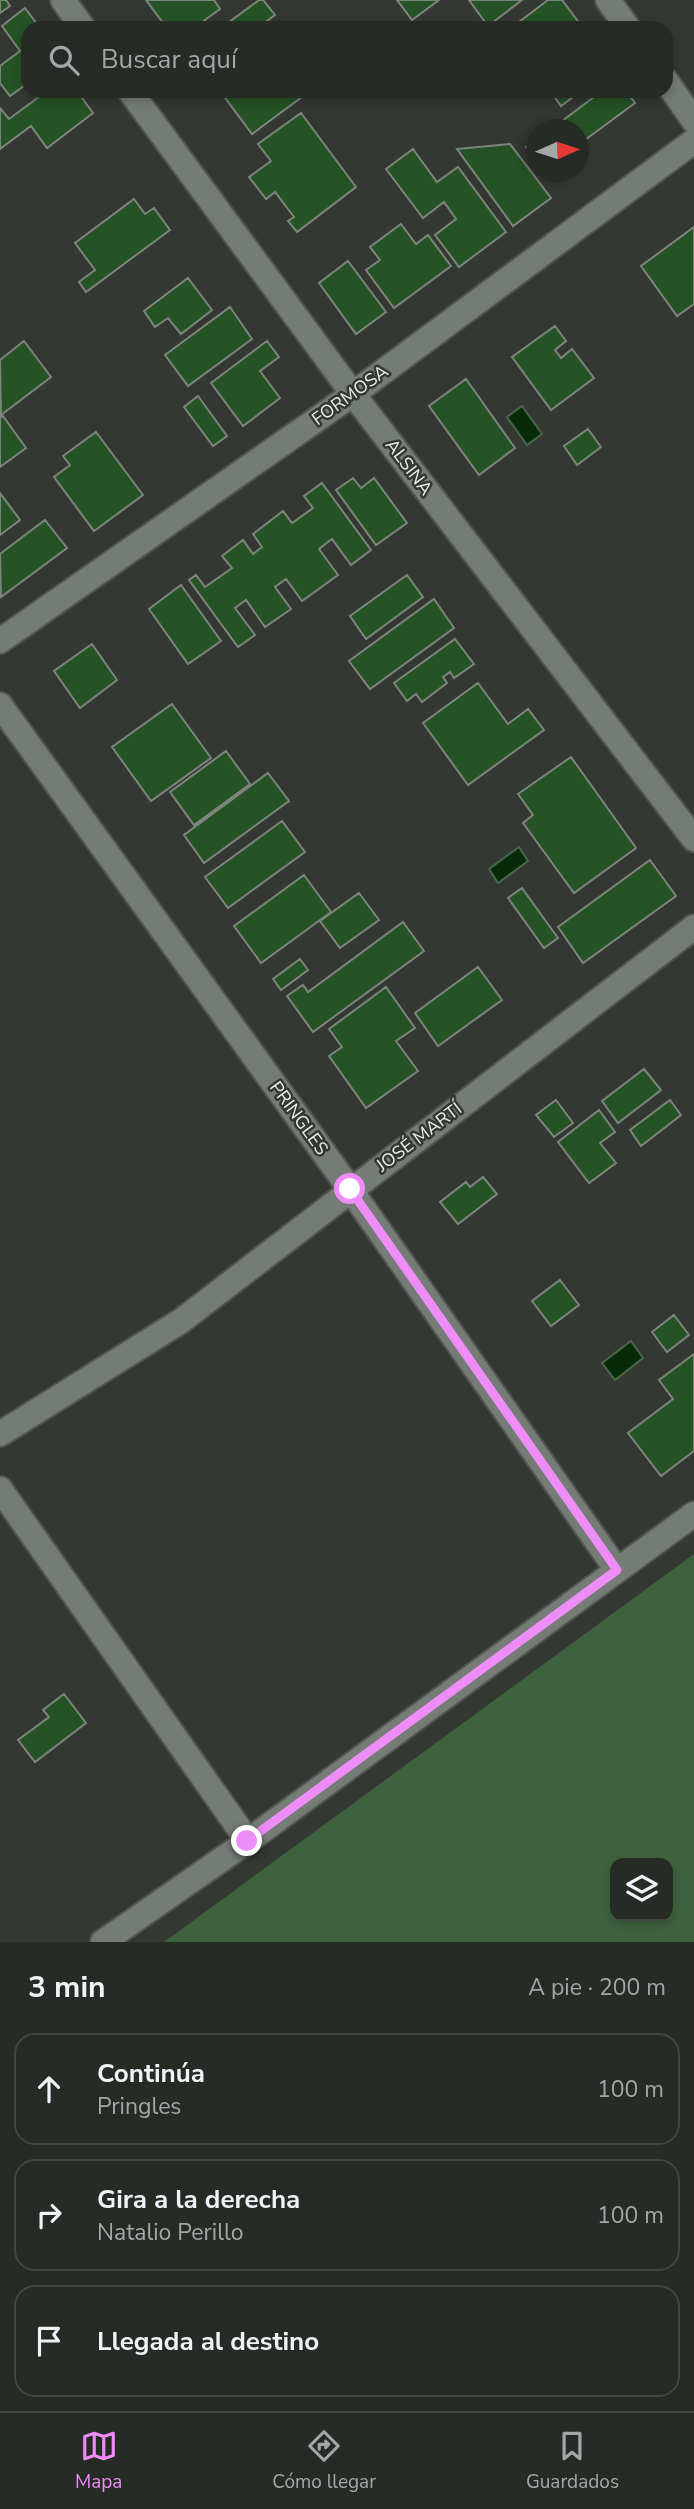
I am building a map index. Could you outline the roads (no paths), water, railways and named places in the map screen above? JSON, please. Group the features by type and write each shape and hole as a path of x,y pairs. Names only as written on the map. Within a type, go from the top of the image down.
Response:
{"street":[{"path":"63,0 78,21"},
{"path":"608,0 623,21"},
{"path":"673,91 694,121"},
{"name":"ALSINA","path":"135,98 353,394 694,839"},
{"name":"FORMOSA","path":"0,641 353,394 694,141"},
{"name":"PRINGLES","path":"0,705 350,1189 617,1570"},
{"name":"JOSÉ MARTÍ","path":"0,1434 181,1321 694,927"},
{"path":"0,1489 247,1841"},
{"path":"103,1942 247,1841 694,1514"}]}
